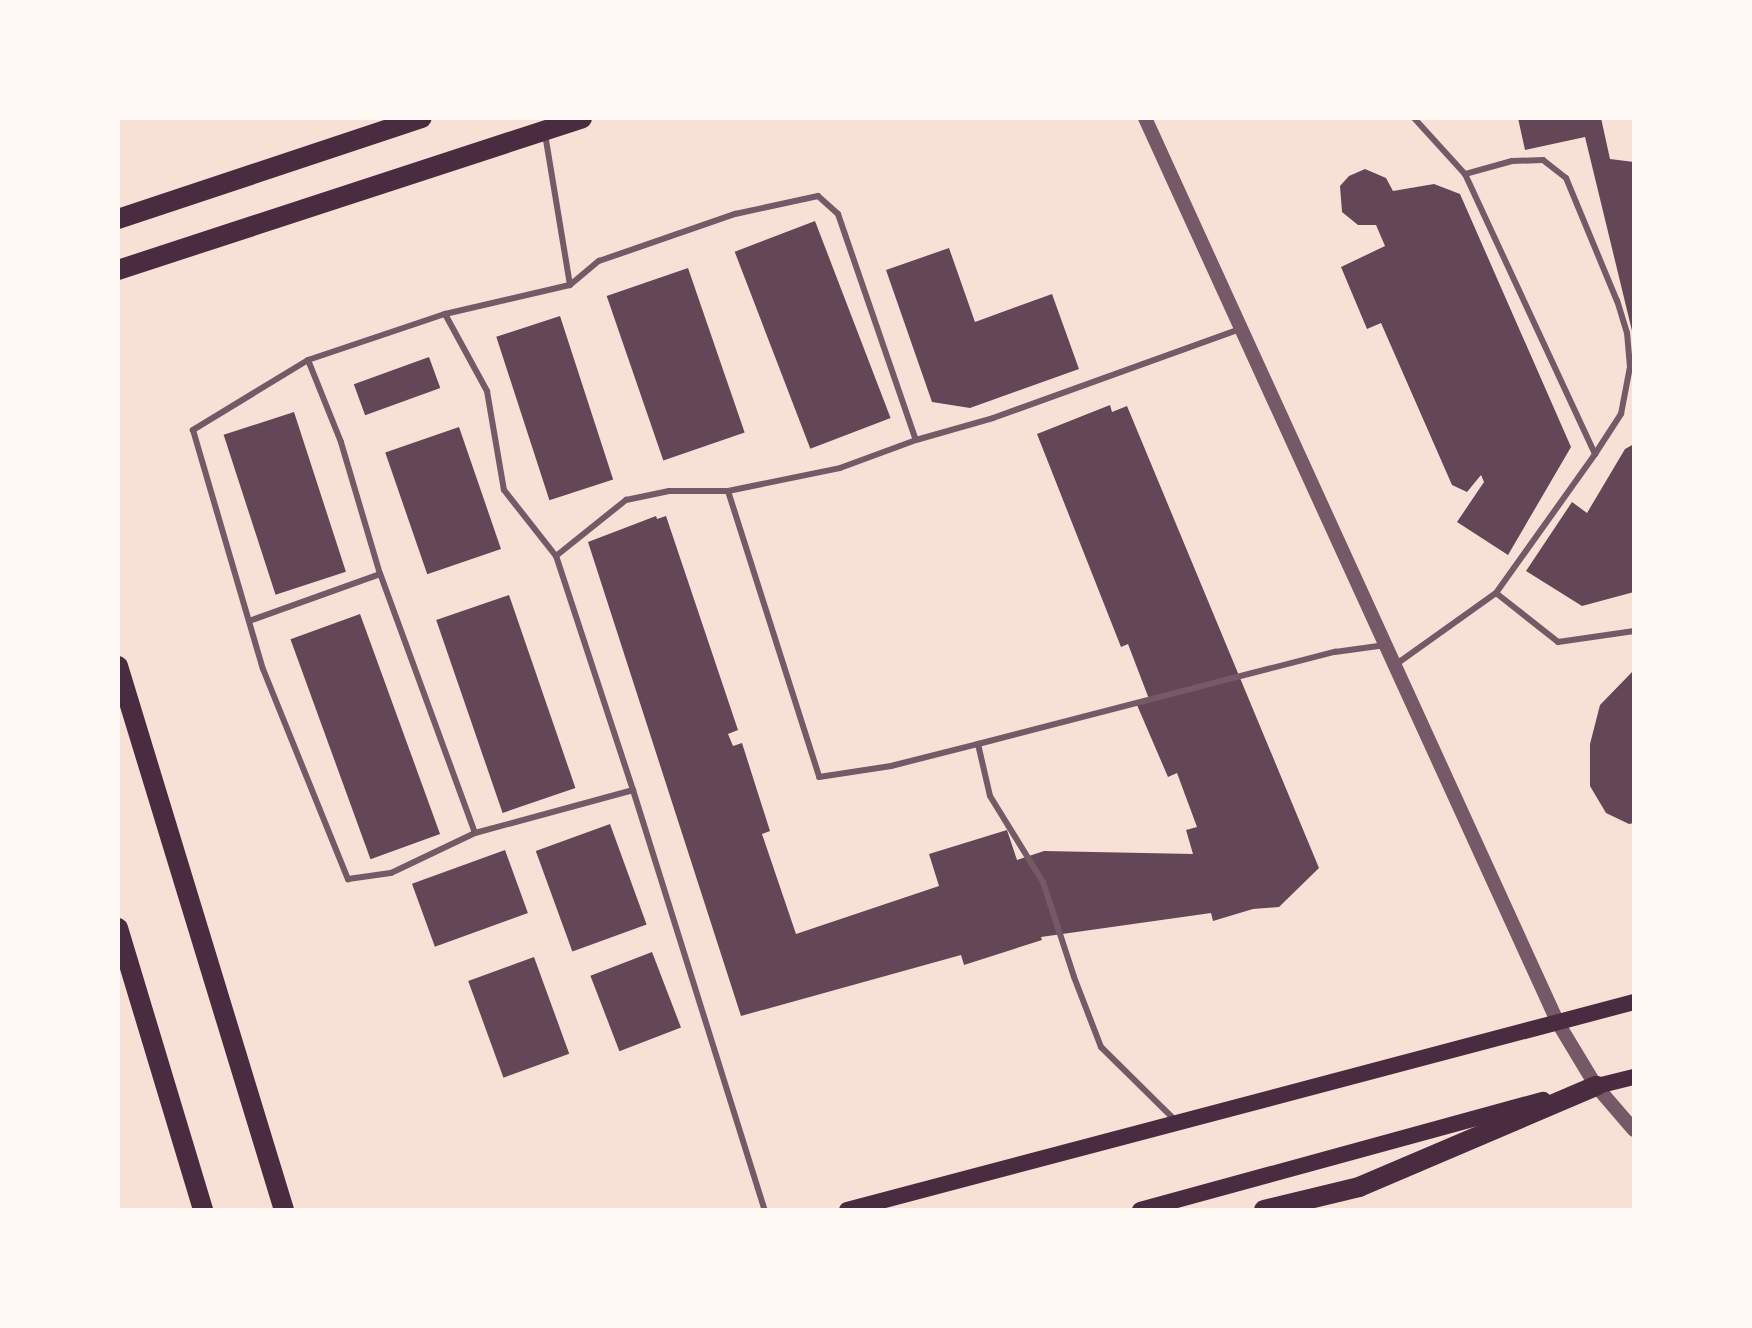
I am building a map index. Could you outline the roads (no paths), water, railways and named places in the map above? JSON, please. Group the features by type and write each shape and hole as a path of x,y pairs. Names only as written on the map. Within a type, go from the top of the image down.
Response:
{"main road":[{"path":"118,219 422,118"},
{"path":"118,270 582,118"},
{"path":"118,666 284,1210"},
{"path":"118,928 203,1210"},
{"path":"847,1210 1634,1002"},
{"path":"1140,1210 1634,1077"},
{"path":"1264,1210 1359,1187 1596,1086"}],"street":[{"path":"1147,118 1558,1023 1596,1086 1634,1130"}],"lane":[{"path":"1414,118 1465,174 1595,454"},
{"path":"545,130 570,285"},
{"path":"1395,665 1496,593 1621,414 1630,367 1627,333 1578,200 1566,178 1543,160 1512,161 1465,174"},
{"path":"633,790 475,833 391,873 348,879 263,669 193,430 308,360 445,314 570,285 599,261 735,214 818,196 838,214 916,440"},
{"path":"445,314 487,391 504,490 556,556 765,1210"},
{"path":"556,556 626,500 669,491 728,491 840,468 916,440 993,418 1241,328"},
{"path":"308,360 341,442 380,574 475,833"},
{"path":"728,491 819,777 891,766 1335,652 1386,645"},
{"path":"249,621 380,574"},
{"path":"1496,593 1558,642 1634,631"},
{"path":"978,744 990,796 1043,882 1101,1047 1178,1123"}]}
